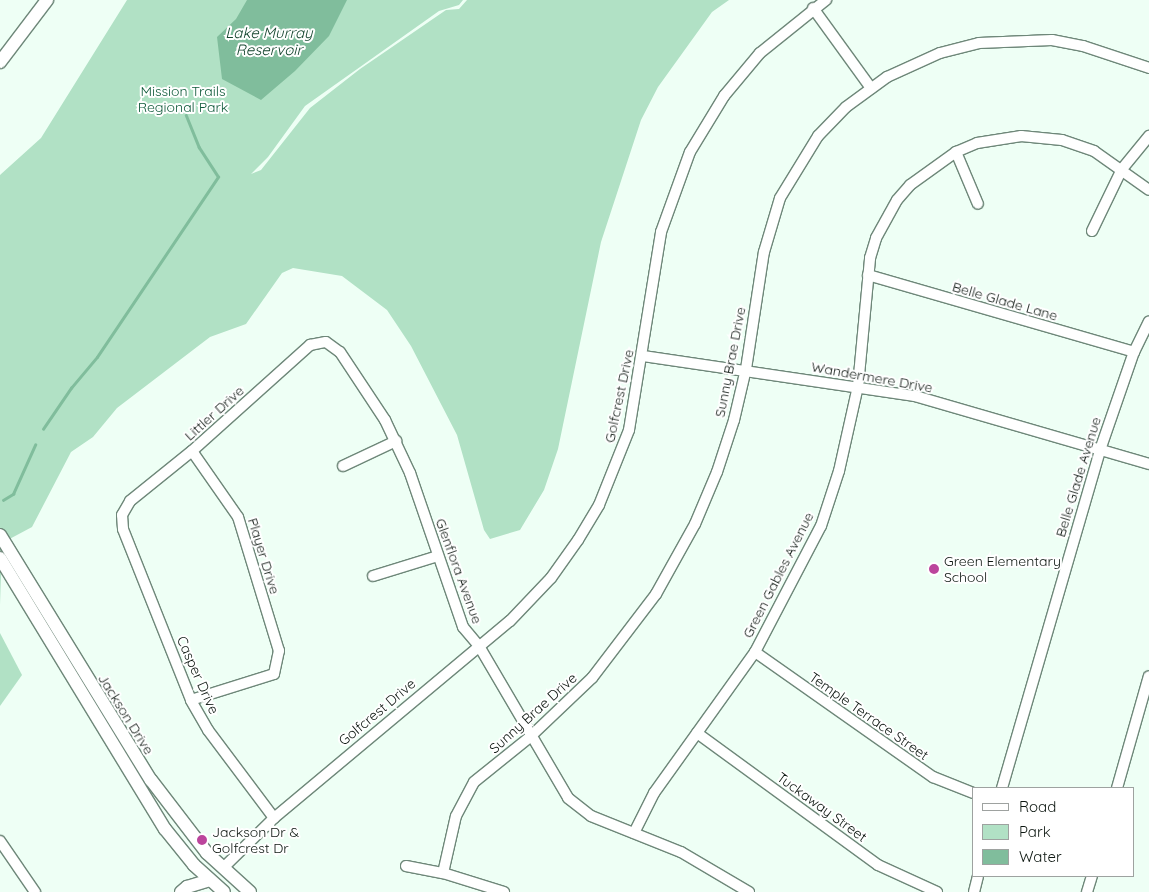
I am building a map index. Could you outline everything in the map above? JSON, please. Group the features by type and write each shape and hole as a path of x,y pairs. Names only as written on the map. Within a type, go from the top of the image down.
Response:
{"main road":[{"path":"0,62 47,0"},
{"name":"Jackson Drive","path":"0,535 151,780 207,854 224,867 250,892"},
{"name":"Jackson Drive","path":"0,558 165,830 210,880 224,892"},
{"name":"Golfcrest Drive","path":"205,892 210,880 224,867"},
{"name":"Golfcrest Drive","path":"181,892 187,887 210,880"}],"street":[{"name":"Golfcrest Drive","path":"224,867 274,818 510,621 551,578 599,504 629,430 643,356 661,232 690,152 724,96 760,53 813,8 826,0"},
{"path":"813,8 871,88"},
{"name":"Sunny Brae Drive","path":"443,873 456,816 474,782 530,737 592,678 656,594 695,524 717,472 746,369 764,252 780,198 818,136 846,107 886,77 940,53 979,43 1016,39 1083,46 1149,68"},
{"path":"1092,230 1122,169 1149,136"},
{"name":"Green Gables Avenue","path":"634,833 654,793 755,652 821,526 839,471 858,386 868,275 876,238 897,200 910,185 956,152 998,138 1043,137 1094,151 1122,169 1149,190"},
{"path":"956,152 978,204"},
{"name":"Belle Glade Lane","path":"868,275 1134,352"},
{"name":"Belle Glade Avenue","path":"1002,787 1100,450 1134,352 1149,321"},
{"name":"Littler Drive","path":"124,529 122,516 130,501 192,451 310,345 326,342 340,352"},
{"name":"Glenflora Avenue","path":"340,352 396,441 463,627 479,646 530,737 575,806 591,816 681,852 750,892"},
{"name":"Wandermere Drive","path":"643,356 746,369 915,396 1149,464"},
{"path":"343,466 396,441"},
{"name":"Player Drive","path":"191,700 274,674 279,651 238,517 192,451"},
{"name":"Casper Drive","path":"124,529 191,700 213,738 274,818"},
{"path":"373,576 438,556"},
{"name":"Temple Terrace Street","path":"755,652 918,767 947,784 972,793"},
{"path":"1117,787 1149,676"},
{"name":"Tuckaway Street","path":"697,733 878,866 937,892"},
{"path":"0,841 35,892"},
{"path":"406,866 443,873 504,892"},
{"path":"974,892 978,877"},
{"path":"1087,892 1092,877"}],"green space":[{"name":"Mission Trails Regional Park","path":"127,0 463,0 459,5 439,11 305,106 268,157 251,174 261,170 310,108 360,69 446,10 459,9 467,0 729,0 712,12 658,87 641,120 601,242 558,449 544,490 520,530 490,539 484,530 457,435 411,346 387,310 342,276 293,268 282,273 246,324 210,337 117,408 93,437 71,452 32,527 2,543 0,605 0,175 41,138"},
{"path":"0,633 22,675 0,706"}],"water":[{"name":"Lake Murray Reservoir","path":"247,0 347,0 329,36 295,71 261,100 222,79 217,37 236,19"}],"waterway":[{"path":"43,429 71,388 97,357 218,177 199,148 186,116"},
{"path":"3,500 13,494 35,445"}],"place":[{"name":"Green Elementary School","path":"934,569"},
{"name":"Jackson Dr & Golfcrest Dr","path":"202,840"}]}
